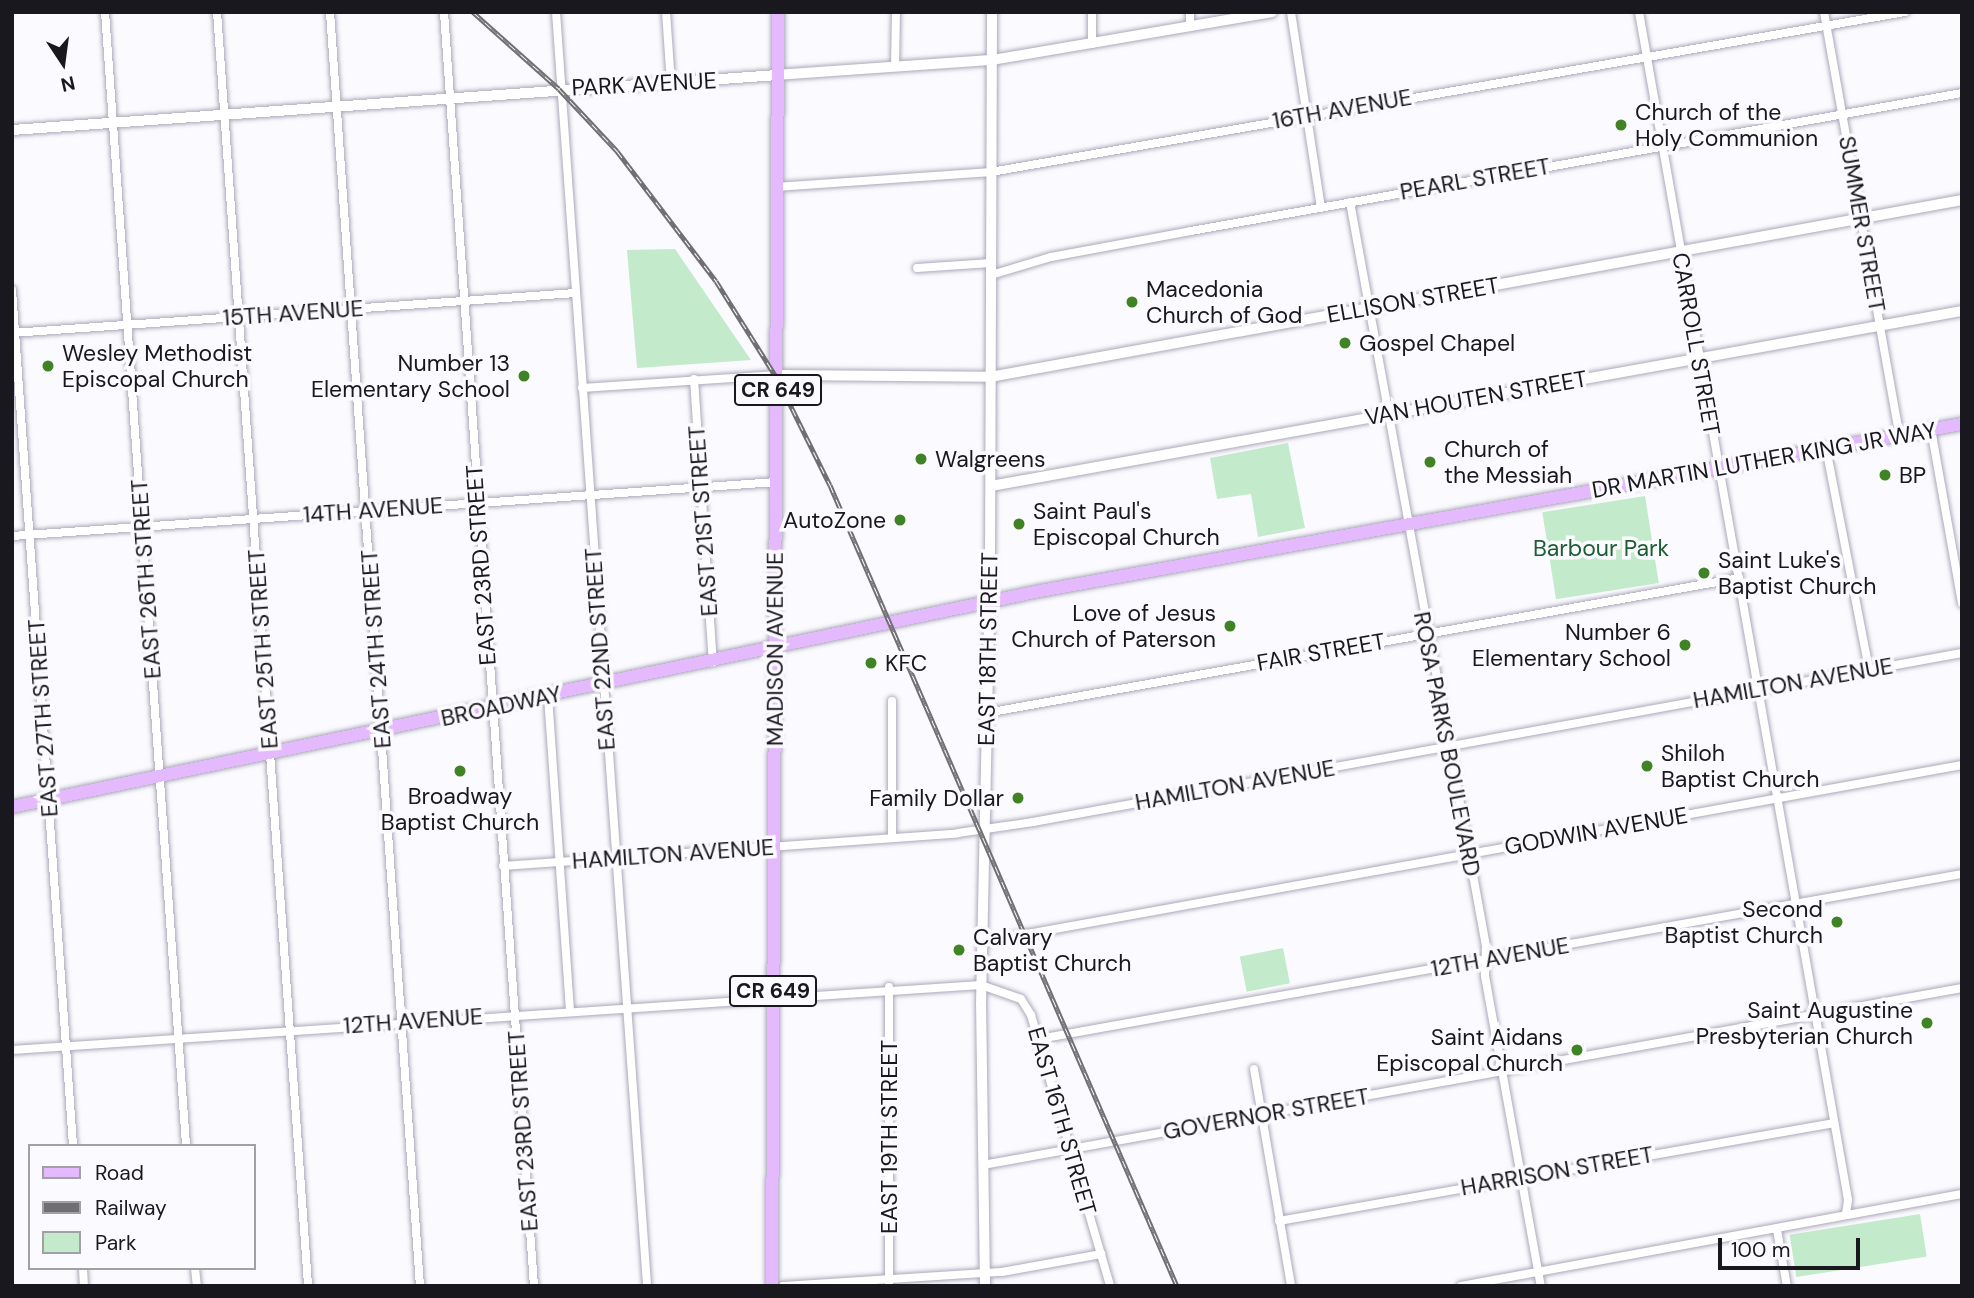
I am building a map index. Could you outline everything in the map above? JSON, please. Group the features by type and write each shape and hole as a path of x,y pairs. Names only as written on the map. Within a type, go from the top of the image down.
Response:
{"main road":[{"name":"MADISON AVENUE","path":"772,1286 778,12"},
{"name":"PARK AVENUE","path":"777,75 992,60 1272,12"},
{"name":"DR MARTIN LUTHER KING JR WAY","path":"989,603 1962,424"},
{"name":"BROADWAY","path":"12,807 989,603"}],"street":[{"name":"EAST 26TH STREET","path":"105,12 186,1144"},
{"name":"EAST 25TH STREET","path":"217,12 308,1286"},
{"name":"EAST 24TH STREET","path":"331,12 420,1286"},
{"name":"EAST 23RD STREET","path":"443,12 490,708 534,1286"},
{"name":"EAST 22ND STREET","path":"556,12 647,1286"},
{"path":"667,12 671,83"},
{"path":"895,67 896,12"},
{"name":"EAST 18TH STREET","path":"985,1286 982,985 991,486 992,12"},
{"path":"1092,12 1092,44"},
{"path":"1190,12 1190,27"},
{"path":"1291,12 1321,207"},
{"name":"CARROLL STREET","path":"1639,12 1679,251 1816,1016 1846,1214"},
{"name":"SUMMER STREET","path":"1824,12 1899,435"},
{"name":"16TH AVENUE","path":"776,187 991,172 1905,12"},
{"name":"PARK AVENUE","path":"12,130 448,99 562,88 777,75"},
{"name":"PEARL STREET","path":"990,275 1051,257 1962,93"},
{"name":"ELLISON STREET","path":"778,375 990,377 1962,200"},
{"name":"ROSA PARKS BOULEVARD","path":"1350,202 1486,960 1502,1071 1541,1286"},
{"path":"917,268 991,263"},
{"name":"EAST 27TH STREET","path":"12,290 73,1144"},
{"name":"15TH AVENUE","path":"14,333 575,293"},
{"name":"VAN HOUTEN STREET","path":"991,486 1962,311"},
{"path":"582,388 778,375"},
{"name":"EAST 21ST STREET","path":"694,379 713,662"},
{"path":"1931,429 1962,603"},
{"path":"1826,448 1869,670"},
{"name":"14TH AVENUE","path":"12,536 776,482"},
{"name":"FAIR STREET","path":"986,713 1739,578"},
{"name":"HAMILTON AVENUE","path":"503,866 985,829 1962,653"},
{"path":"548,696 570,1010"},
{"path":"892,701 892,838"},
{"name":"GODWIN AVENUE","path":"983,942 1962,765"},
{"name":"12TH AVENUE","path":"1039,1040 1962,874"},
{"name":"12TH AVENUE","path":"12,1050 889,987 982,985"},
{"name":"EAST 16TH STREET","path":"982,985 1021,999 1039,1040 1110,1286"},
{"name":"EAST 19TH STREET","path":"889,987 889,1282"},
{"name":"GOVERNOR STREET","path":"983,1165 1962,988"},
{"path":"1254,1069 1291,1286"},
{"name":"HARRISON STREET","path":"1279,1221 1834,1123"},
{"path":"1461,1286 1962,1194"},
{"path":"1777,1230 1787,1286"},
{"path":"783,1286 889,1282 985,1272 1101,1254"}],"green space":[{"path":"675,249 751,360 637,368 627,250"},
{"path":"1288,443 1305,528 1258,537 1251,494 1217,499 1210,458"},
{"name":"Barbour Park","path":"1645,496 1659,583 1556,599 1542,512"},
{"path":"1283,948 1290,983 1247,992 1240,956"},
{"path":"1920,1214 1927,1256 1796,1277 1790,1235"}],"railway":[{"path":"473,12 559,89 617,151 716,281 778,380 830,485 1177,1286"}],"place":[{"name":"Church of the Holy Communion","path":"1621,125"},
{"name":"Macedonia Church of God","path":"1132,302"},
{"name":"Gospel Chapel","path":"1345,343"},
{"name":"Wesley Methodist Episcopal Church","path":"48,366"},
{"name":"Number 13 Elementary School","path":"524,376"},
{"name":"Walgreens","path":"921,459"},
{"name":"Church of the Messiah","path":"1430,462"},
{"name":"BP","path":"1885,475"},
{"name":"AutoZone","path":"900,520"},
{"name":"Saint Paul's Episcopal Church","path":"1019,524"},
{"name":"Saint Luke's Baptist Church","path":"1704,573"},
{"name":"Love of Jesus Church of Paterson","path":"1230,626"},
{"name":"Number 6 Elementary School","path":"1685,645"},
{"name":"KFC","path":"871,663"},
{"name":"Shiloh Baptist Church","path":"1647,766"},
{"name":"Broadway Baptist Church","path":"460,771"},
{"name":"Family Dollar","path":"1018,798"},
{"name":"Second Baptist Church","path":"1837,922"},
{"name":"Calvary Baptist Church","path":"959,950"},
{"name":"Saint Augustine Presbyterian Church","path":"1927,1023"},
{"name":"Saint Aidans Episcopal Church","path":"1577,1050"}]}
